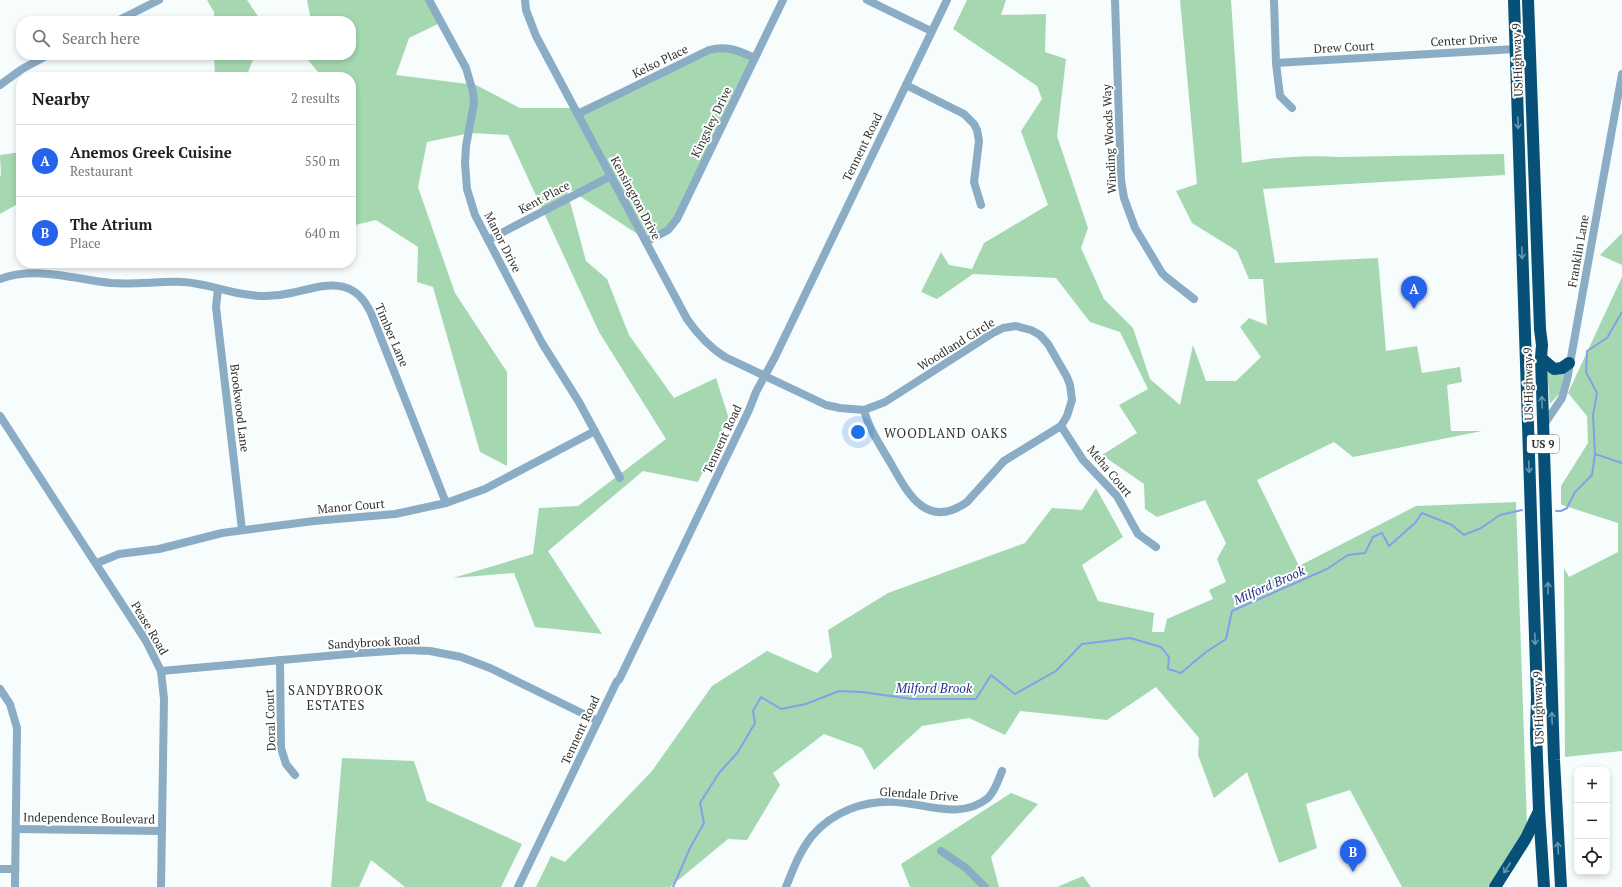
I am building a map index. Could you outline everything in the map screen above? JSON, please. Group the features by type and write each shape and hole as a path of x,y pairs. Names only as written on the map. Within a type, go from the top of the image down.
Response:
{"highway":[{"name":"US Highway 9","path":"1514,0 1537,689 1536,733 1544,887"},
{"name":"US Highway 9","path":"1528,0 1539,321 1542,345 1541,358 1554,760 1561,887"},
{"path":"1541,358 1554,369 1562,368 1570,363"},
{"path":"1495,887 1526,838 1539,810"}],"street":[{"path":"127,16 160,0"},
{"name":"Manor Drive","path":"429,0 466,68 474,92 473,109 466,146 466,175 471,204 488,240 542,343 595,431 620,478"},
{"name":"Kensington Drive","path":"525,0 529,22 687,319 696,333 715,350 764,376"},
{"name":"Kingsley Drive","path":"646,242 668,230 676,220 783,0"},
{"path":"867,0 931,31"},
{"name":"Tennent Road","path":"518,887 696,522 764,376 947,0"},
{"name":"Winding Woods Way","path":"1115,0 1119,148 1124,198 1135,228 1162,273 1166,278 1194,299"},
{"path":"1274,0 1276,62 1280,96 1292,108"},
{"name":"Kelso Place","path":"578,114 709,50 723,47 755,58"},
{"name":"Center Drive","path":"1414,55 1515,49"},
{"name":"Drew Court","path":"1276,62 1414,55"},
{"path":"18,72 39,60"},
{"path":"0,85 16,73"},
{"name":"Franklin Lane","path":"1543,426 1564,394 1622,74"},
{"path":"906,85 964,114 974,124 979,141 974,182 981,206"},
{"name":"Kent Place","path":"488,240 611,176"},
{"name":"Timber Lane","path":"0,279 22,274 37,273 111,283 185,282 252,295 268,296 288,294 335,285 350,289 360,295 371,313 446,503"},
{"name":"Brookwood Lane","path":"218,289 216,308 242,530"},
{"name":"Woodland Circle","path":"764,376 826,405 864,410 894,398 993,332 1003,328 1016,326 1031,330 1048,344 1070,385 1072,400 1067,416 1061,426"},
{"path":"864,410 868,424 908,493 920,505 939,511 952,510 960,506 970,498 1004,461 1061,426"},
{"name":"Pease Road","path":"0,416 97,563 146,641 161,671 164,699 161,887"},
{"name":"Meha Court","path":"1061,426 1083,460 1118,496 1138,534 1156,547"},
{"name":"Manor Court","path":"97,563 119,554 159,549 210,536 242,530 314,521 395,514 446,503 485,489 595,431"},
{"name":"Sandybrook Road","path":"161,671 407,650 451,654 490,668 598,721"},
{"name":"Doral Court","path":"280,660 281,748 286,764 295,775"},
{"path":"0,689 10,704 17,728 15,887"},
{"name":"Glendale Drive","path":"786,887 805,845 820,828 838,814 861,805 884,802 898,802 950,810 966,809 979,804 988,798 994,791 1002,771"},
{"name":"Independence Boulevard","path":"16,829 162,831"},
{"path":"941,851 966,868 985,887"},
{"path":"0,869 15,870"}],"green space":[{"path":"207,0 247,0 258,16 214,16 214,12"},
{"path":"307,0 433,0 444,21 409,38 396,75 476,85 520,108 580,108 717,45 757,54 667,231 648,241 566,187 586,261 607,279 629,335 674,398 716,378 729,419 698,482 643,471 548,551 602,634 535,627 514,573 453,578 533,554 539,508 578,506 666,439 599,332 508,135 470,133 427,142 418,187 455,293 507,372 507,466 480,452 433,287 417,282 418,247 376,220 356,225 356,72 318,72 308,60 356,60 356,16 310,16"},
{"path":"967,0 1006,0 1001,15 1046,14 1045,52 1066,59 1057,136 1088,228 1081,248 1104,299 1133,328 1150,379 1180,405 1193,345 1206,381 1236,381 1261,357 1240,327 1249,318 1267,325 1263,279 1249,279 1237,251 1192,223 1176,191 1197,184 1180,0 1231,0 1242,163 1303,156 1339,157 1504,154 1505,175 1263,189 1275,263 1378,258 1386,351 1417,346 1422,373 1460,367 1462,382 1447,385 1451,431 1482,431 1353,457 1334,442 1257,480 1299,566 1416,506 1516,502 1527,826 1488,887 1402,887 1350,790 1306,804 1317,848 1279,863 1247,772 1214,798 1198,755 1199,738 1156,687 1107,720 1020,711 1005,735 969,718 922,726 874,770 862,748 824,734 773,773 780,785 747,840 728,839 670,887 536,887 551,856 565,862 652,771 712,686 767,651 817,673 832,657 828,630 888,593 1025,543 1052,508 1082,510 1096,488 1123,537 1082,565 1098,601 1154,613 1152,632 1164,632 1167,619 1213,599 1209,590 1226,582 1217,559 1226,543 1205,500 1157,517 1145,509 1144,484 1102,455 1137,433 1119,405 1148,389 1120,332 1090,322 1056,278 973,274 937,299 921,292 941,252 949,265 972,269 984,243 1048,205 1021,131 1042,99 1037,86 953,29"},
{"path":"214,60 253,60 248,72 215,72"},
{"path":"16,153 16,205 0,214 1,175 0,155"},
{"path":"1622,233 1622,265 1600,255"},
{"path":"1622,277 1622,751 1565,757 1564,568 1569,577 1618,552 1618,523 1561,504 1561,486 1588,443 1587,416 1568,393"},
{"path":"1547,369 1565,371 1560,393 1550,404"},
{"path":"342,758 414,761 427,801 522,844 501,887 405,887 371,860 359,887 331,887"},
{"path":"1011,793 1038,804 991,857 999,887 910,887 901,864"},
{"path":"1083,876 1091,887 1057,887"}],"waterway":[{"name":"Milford Brook","path":"1556,511 1561,511 1567,508 1575,492 1592,475 1595,454 1593,415 1597,393 1586,372 1587,351 1607,338 1622,312"},
{"path":"1595,454 1622,463"},
{"name":"Milford Brook","path":"673,887 690,848 704,823 700,803 719,773 738,752 755,723 753,711 761,697 781,709 806,704 839,691 862,692 912,699 976,699 991,675 1015,694 1056,671 1082,644 1130,638 1161,647 1169,657 1168,669 1181,673 1206,652 1226,639 1232,611 1327,569 1348,555 1365,553 1373,537 1382,533 1389,546 1415,523 1422,513 1452,525 1464,535 1481,528 1500,515 1522,510"}],"place":[{"name":"Anemos Greek Cuisine","path":"1414,309"},
{"name":"The Atrium","path":"1353,872"}],"district":[{"name":"WOODLAND OAKS","path":"946,433"},
{"name":"SANDYBROOK ESTATES","path":"336,698"}]}
